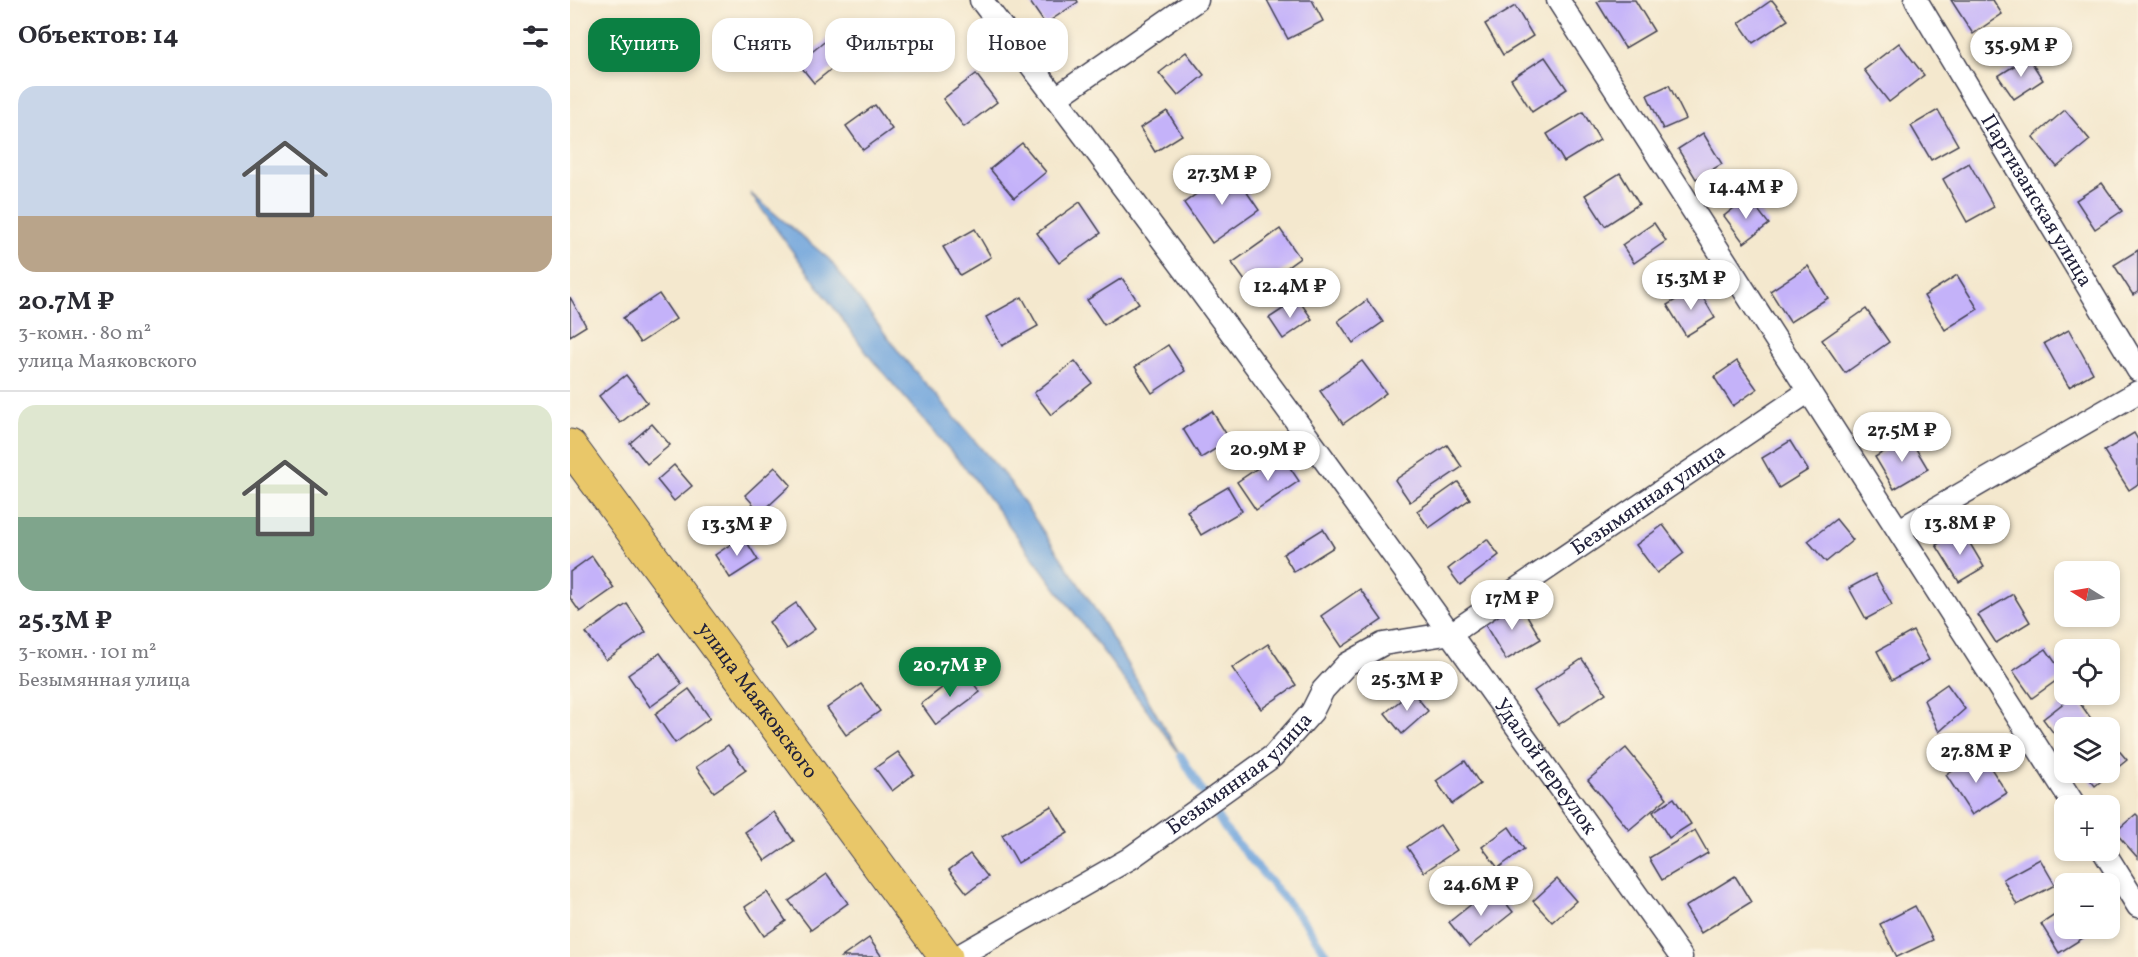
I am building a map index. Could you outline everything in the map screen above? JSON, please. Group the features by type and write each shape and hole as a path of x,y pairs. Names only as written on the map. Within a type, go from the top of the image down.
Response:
{"main road":[{"name":"улица Маяковского","path":"570,446 946,957"}],"street":[{"name":"Удалой переулок","path":"981,0 1452,633 1681,957"},
{"path":"1056,98 1197,0"},
{"path":"1558,0 1900,529 2068,795"},
{"name":"Партизанская улица","path":"1916,0 2138,370"},
{"name":"Безымянная улица","path":"957,957 1130,859 1273,756 1312,712 1323,690 1347,664 1383,644 1452,633 1809,391"},
{"path":"1900,529 2138,392"},
{"path":"2110,861 2138,906"}],"water":[{"path":"750,193 829,259 901,355 1010,482 1090,601 1181,756 973,477 869,356"}],"building":[{"path":"1033,0 1077,0 1078,2 1054,18 1041,18 1030,2"},
{"path":"1267,0 1312,0 1323,21 1288,39"},
{"path":"1635,0 1654,31 1625,48 1597,2"},
{"path":"1772,0 1788,20 1753,43 1739,23"},
{"path":"1951,0 1993,0 2002,14 1973,34"},
{"path":"1515,6 1533,36 1503,55 1485,24"},
{"path":"825,41 825,72 828,72 814,83 805,72 813,72 813,51"},
{"path":"1899,43 1924,75 1889,102 1864,70"},
{"path":"1186,52 1204,75 1178,96 1159,73"},
{"path":"1545,57 1567,89 1532,112 1511,79"},
{"path":"2028,57 2043,80 2014,99 1998,76"},
{"path":"976,74 997,102 964,127 943,99"},
{"path":"1669,85 1686,119 1663,129 1647,95"},
{"path":"875,105 892,129 863,150 846,126"},
{"path":"1938,110 1958,145 1931,160 1911,126"},
{"path":"2065,110 2090,140 2057,167 2033,137"},
{"path":"1167,111 1182,135 1155,152 1140,128"},
{"path":"1583,112 1600,140 1564,162 1547,134"},
{"path":"1703,133 1722,164 1696,179 1678,149"},
{"path":"1022,143 1046,172 1014,198 990,169"},
{"path":"1969,163 1994,207 1967,222 1943,179"},
{"path":"1231,169 1259,210 1212,243 1184,203"},
{"path":"1620,173 1639,204 1605,226 1585,195"},
{"path":"2102,183 2122,211 2095,229 2076,200"},
{"path":"1748,197 1769,224 1744,243 1724,216"},
{"path":"1080,202 1101,233 1059,263 1037,233"},
{"path":"1654,223 1666,241 1634,263 1622,245"},
{"path":"975,229 991,257 960,275 943,247"},
{"path":"1280,229 1300,258 1253,292 1232,263"},
{"path":"2138,250 2138,292 2133,295 2114,265"},
{"path":"1808,266 1828,298 1790,322 1770,291"},
{"path":"1957,275 1978,309 1945,330 1924,296"},
{"path":"1122,278 1139,303 1104,325 1087,300"},
{"path":"1697,287 1715,318 1686,336 1667,305"},
{"path":"659,294 676,319 640,343 623,318"},
{"path":"570,297 586,326 570,336"},
{"path":"1022,297 1038,326 1002,346 986,317"},
{"path":"1298,299 1312,319 1283,339 1269,318"},
{"path":"1367,300 1383,322 1353,343 1338,321"},
{"path":"1866,309 1889,342 1845,373 1822,340"},
{"path":"2069,330 2093,373 2069,387 2044,343"},
{"path":"1168,345 1185,371 1152,393 1135,367"},
{"path":"1075,361 1092,383 1051,415 1034,393"},
{"path":"1362,361 1386,393 1343,424 1320,391"},
{"path":"1737,361 1757,389 1733,406 1714,377"},
{"path":"626,375 647,402 620,423 599,396"},
{"path":"1212,411 1230,440 1201,458 1183,429"},
{"path":"652,424 670,445 647,464 630,443"},
{"path":"2134,433 2138,440 2138,484 2129,490 2104,451"},
{"path":"1909,437 1928,469 1894,489 1875,457"},
{"path":"1790,441 1808,470 1779,488 1762,458"},
{"path":"1447,445 1462,467 1410,502 1395,480"},
{"path":"1280,453 1299,481 1256,510 1237,482"},
{"path":"674,465 692,486 674,501 657,480"},
{"path":"775,467 791,485 761,513 745,495"},
{"path":"1458,482 1470,499 1429,528 1417,511"},
{"path":"1228,487 1242,511 1201,535 1187,511"},
{"path":"1836,519 1853,540 1826,562 1808,541"},
{"path":"1663,525 1684,553 1657,573 1636,545"},
{"path":"1323,529 1334,547 1294,572 1283,554"},
{"path":"1962,530 1984,567 1959,582 1936,545"},
{"path":"743,536 758,560 730,578 715,555"},
{"path":"1487,539 1499,555 1460,585 1448,569"},
{"path":"592,556 614,588 580,612 570,598 570,572"},
{"path":"1875,574 1892,605 1866,619 1849,588"},
{"path":"1360,589 1382,620 1342,647 1321,616"},
{"path":"2013,594 2030,622 1996,643 1978,615"},
{"path":"1519,602 1541,639 1506,660 1484,623"},
{"path":"796,603 815,629 787,649 769,622"},
{"path":"627,604 646,632 606,660 586,633"},
{"path":"1913,631 1929,660 1892,680 1877,651"},
{"path":"1268,644 1296,685 1261,709 1232,668"},
{"path":"2046,649 2054,661 2054,682 2032,698 2013,671"},
{"path":"660,653 682,684 650,707 628,675"},
{"path":"1582,659 1606,693 1558,725 1534,691"},
{"path":"964,671 980,692 936,725 921,704"},
{"path":"861,684 880,711 846,735 827,708"},
{"path":"1947,684 1965,709 1939,732 1924,700"},
{"path":"689,689 710,718 675,743 655,714"},
{"path":"1412,691 1428,711 1402,734 1385,713"},
{"path":"2061,705 2081,705 2090,717 2054,717 2054,734 2043,719"},
{"path":"728,745 746,770 714,792 696,767"},
{"path":"1626,748 1667,798 1629,830 1588,780"},
{"path":"898,752 914,774 892,791 875,768"},
{"path":"2120,752 2127,760 2120,766"},
{"path":"1981,753 2007,793 1972,815 1946,775"},
{"path":"1465,761 1480,784 1452,804 1436,781"},
{"path":"1674,798 1691,824 1669,838 1653,812"},
{"path":"1051,806 1068,833 1018,863 1002,835"},
{"path":"774,812 794,841 765,861 745,832"},
{"path":"2136,814 2138,816 2138,858 2120,838 2120,828"},
{"path":"1440,825 1457,850 1424,872 1407,847"},
{"path":"1509,827 1524,849 1498,868 1482,847"},
{"path":"1695,830 1708,853 1662,880 1649,858"},
{"path":"970,854 988,877 967,893 949,870"},
{"path":"2040,859 2054,886 2017,905 2003,879"},
{"path":"827,874 848,903 811,930 789,901"},
{"path":"1735,876 1751,902 1701,933 1685,907"},
{"path":"1557,879 1576,901 1552,922 1533,901"},
{"path":"1493,887 1513,912 1469,947 1449,922"},
{"path":"767,892 786,921 764,936 745,907"},
{"path":"1915,906 1933,940 1897,957 1880,924"},
{"path":"2054,916 2054,939 2081,939 2059,953 2041,924"},
{"path":"869,938 882,957 842,957"}],"waterway":[{"path":"1181,756 1225,829 1306,924 1328,957"}]}
